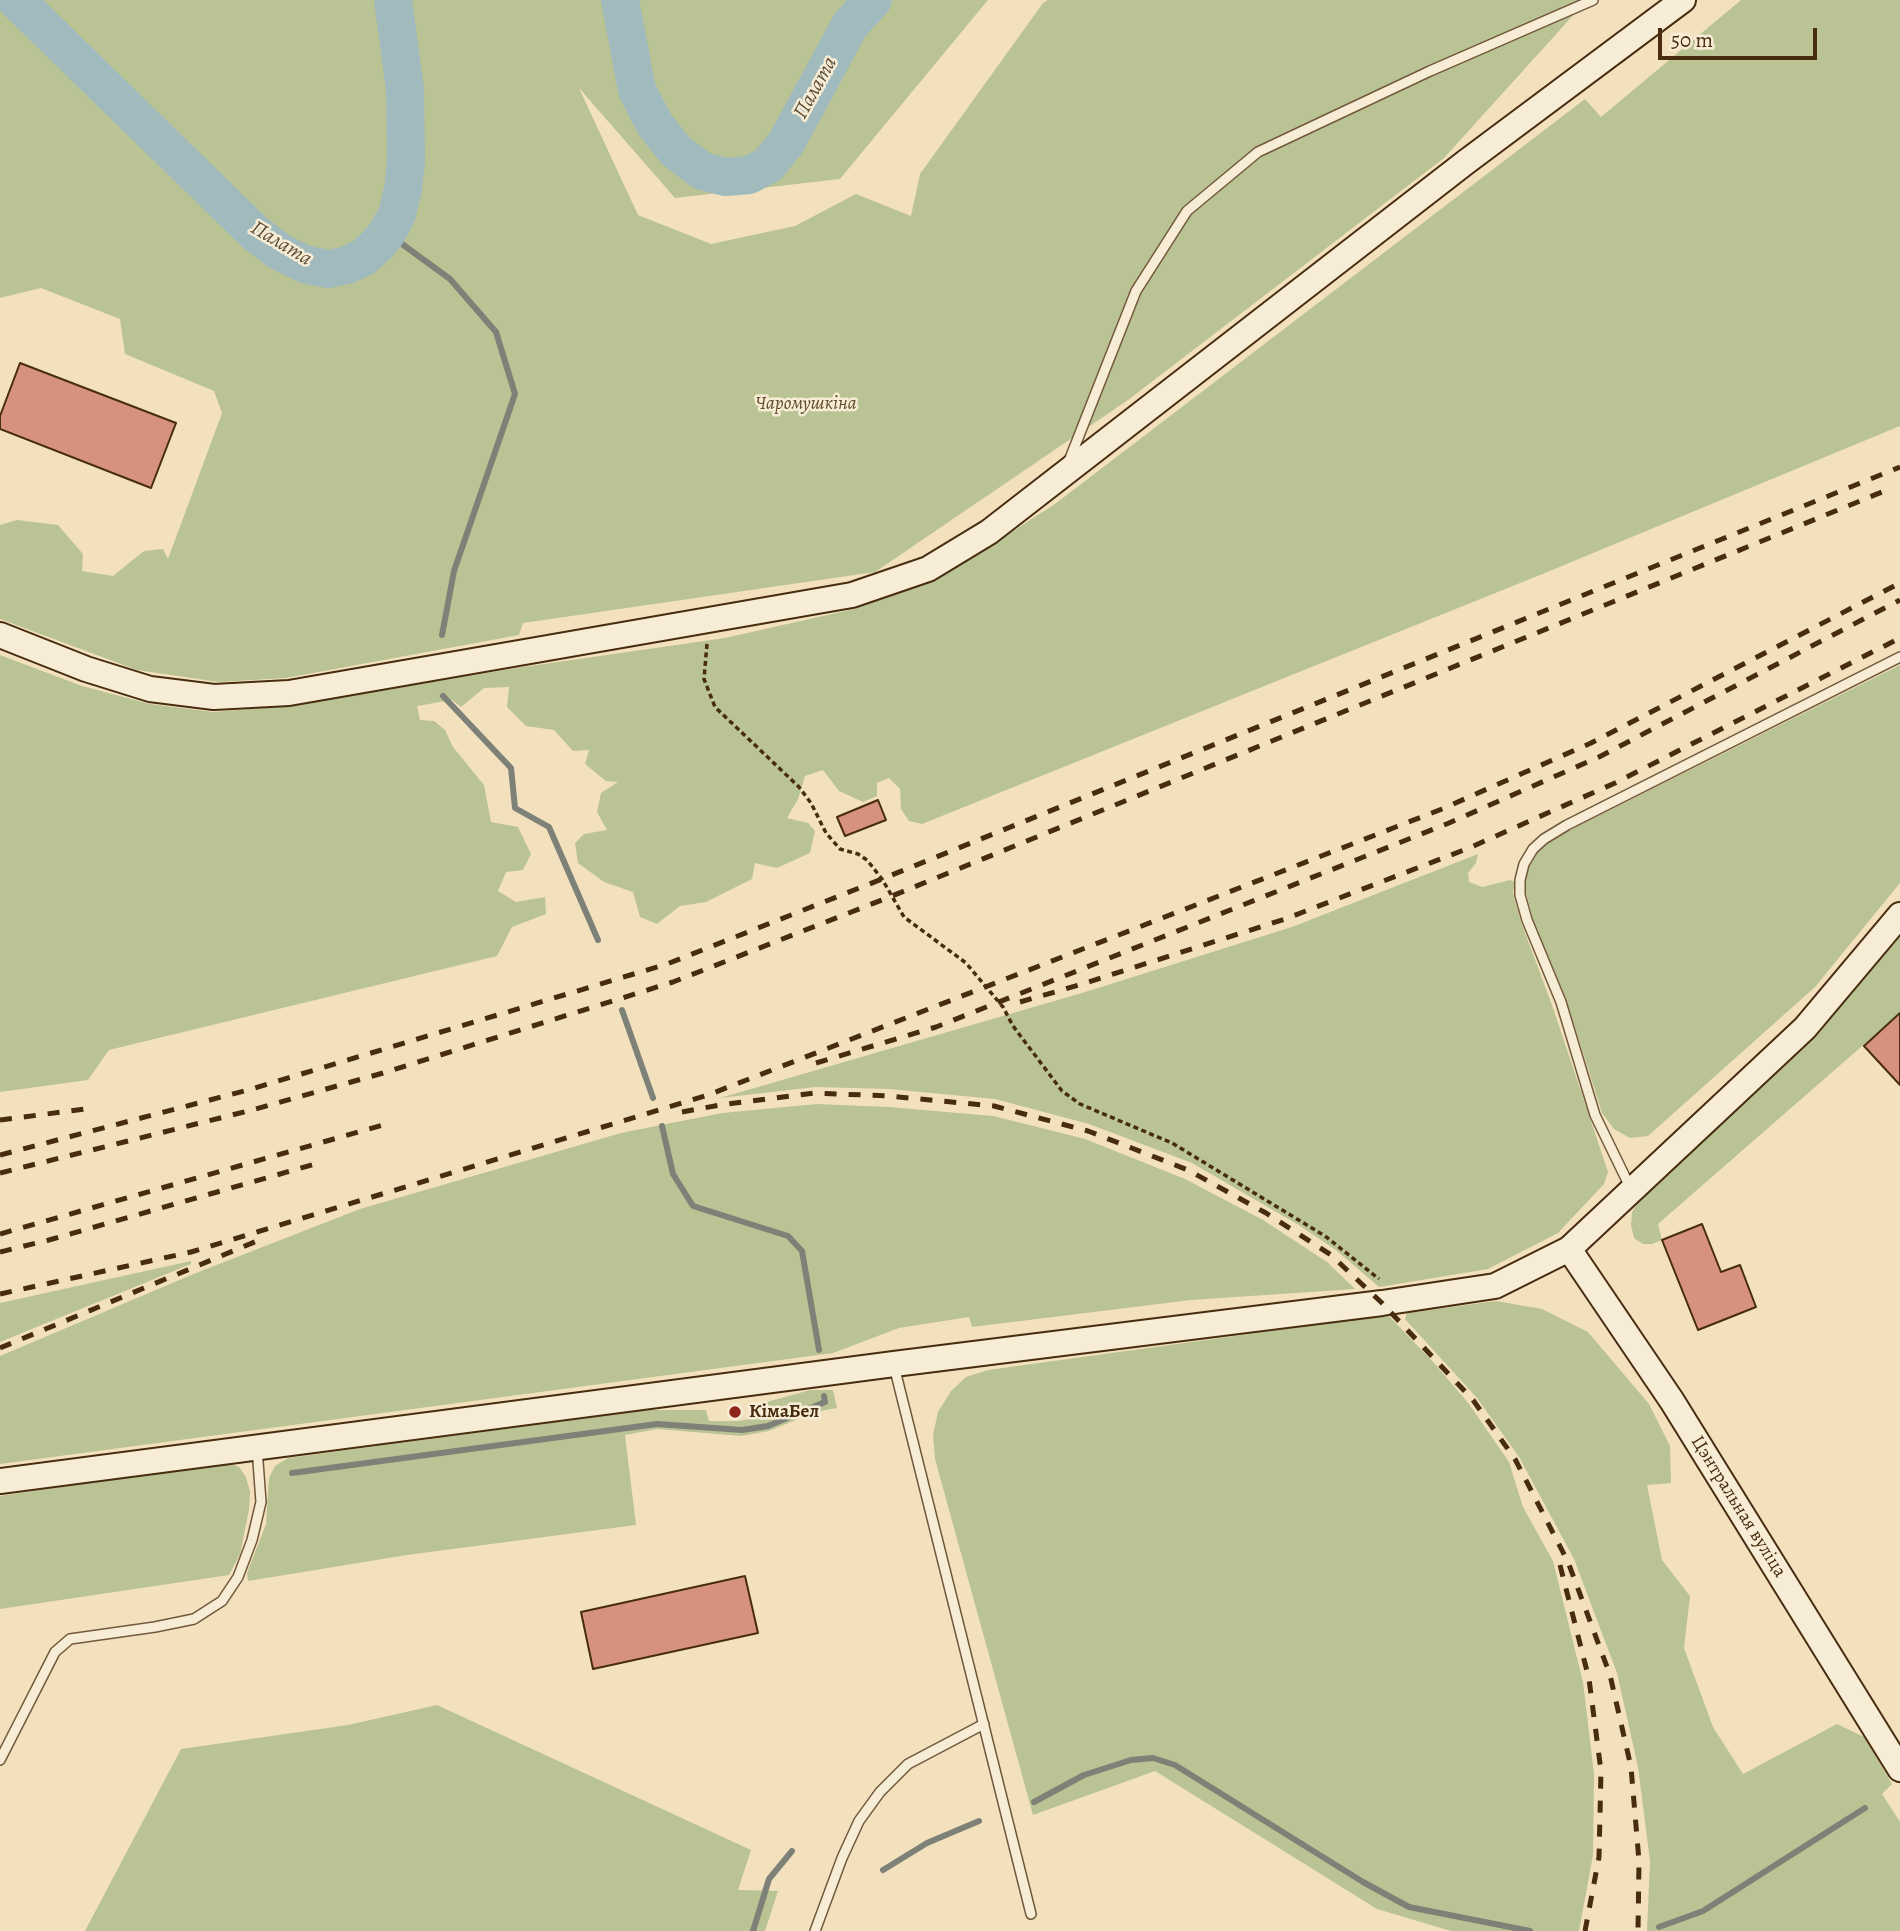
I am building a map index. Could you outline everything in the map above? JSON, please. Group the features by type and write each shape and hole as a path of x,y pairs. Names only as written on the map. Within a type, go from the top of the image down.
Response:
{"street":[{"path":"0,635 86,669 150,689 214,697 289,692 852,595 928,569 989,531 1063,476 1466,162 1683,0"},
{"path":"0,1481 1406,1300 1495,1286 1569,1249 1805,1028 1900,915"},
{"name":"Цэнтральная вуліца","path":"1569,1249 1672,1401 1900,1769"}],"lane":[{"path":"1063,476 1136,291 1187,211 1258,152 1430,71 1592,0"},
{"path":"1631,1189 1595,1115 1560,1003 1527,920 1520,895 1524,864 1533,849 1544,839 1567,825 1900,657"},
{"path":"894,1364 1031,1914"},
{"path":"0,1759 55,1652 70,1639 194,1619 222,1601 238,1577 252,1540 261,1502 257,1446"},
{"path":"814,1931 859,1821 880,1792 908,1764 984,1724"}],"path":[{"path":"709,619 704,678 715,707 799,786 826,833 841,849 859,854 867,860 882,879 904,917 966,963 998,1001 1013,1027 1062,1091 1080,1104 1172,1143 1325,1236 1406,1300"}],"green space":[{"name":"Чаромушкіна","path":"0,0 988,0 840,179 675,198 579,88 638,215 711,244 795,226 856,194 911,216 920,174 1043,3 1048,0 1587,0 1444,158 1128,400 875,572 523,623 519,635 286,678 219,682 137,670 0,619 0,525 17,520 58,525 83,554 82,571 113,576 144,551 163,549 168,559 222,413 214,391 125,354 120,319 41,288 0,298"},
{"path":"1741,0 1900,0 1900,426 1540,575 922,824 909,821 901,809 900,789 889,778 877,783 877,796 863,802 839,791 823,770 805,776 798,799 787,818 808,823 815,831 810,853 777,868 755,863 752,879 706,902 680,906 657,924 640,917 633,892 604,882 578,863 575,843 584,834 607,830 597,812 601,793 618,782 606,781 585,764 589,750 573,751 554,730 526,726 507,707 509,687 484,688 461,707 452,700 417,706 420,720 434,721 445,730 453,747 484,785 491,822 518,827 531,854 523,870 506,872 498,891 516,902 545,897 546,914 512,927 497,956 109,1050 88,1080 0,1092 0,655 82,686 150,704 213,712 288,706 523,667 725,638 854,609 938,579 1055,504 1585,99 1601,117"},
{"path":"1900,665 1900,883 1815,987 1648,1136 1630,1138 1614,1129 1602,1113 1566,999 1533,920 1525,880 1538,851 1547,842 1570,830"},
{"path":"1478,854 1476,863 1468,873 1469,882 1482,887 1510,880 1515,882 1513,893 1521,922 1608,1172 1604,1184 1558,1233 1488,1269 1379,1287 1336,1250 1297,1224 1192,1163 1089,1124 995,1099 889,1089 815,1087 720,1098 1082,993 1292,927"},
{"path":"1900,934 1900,1013 1658,1224 1662,1240 1643,1244 1634,1238 1632,1212 1639,1201 1815,1038"},
{"path":"817,1104 993,1116 1085,1139 1185,1179 1263,1220 1327,1262 1355,1289 1191,1300 972,1327 969,1317 899,1328 833,1353 0,1464 0,1356 196,1273 360,1209 621,1133 722,1113"},
{"path":"191,1261 191,1264 0,1342 0,1303"},
{"path":"1496,1301 1542,1309 1588,1332 1649,1404 1670,1446 1671,1483 1647,1485 1662,1560 1690,1596 1684,1648 1713,1727 1743,1774 1837,1724 1864,1737 1892,1784 1882,1794 1900,1822 1900,1931 1647,1931 1650,1861 1638,1767 1617,1673 1574,1559 1519,1457 1477,1398 1405,1319 1407,1313"},
{"path":"1388,1315 1469,1404 1509,1462 1523,1507 1553,1561 1583,1682 1594,1774 1593,1855 1579,1931 1451,1931 1377,1909 1155,1771 1033,1815 935,1459 933,1435 938,1412 951,1391 966,1377 988,1370"},
{"path":"810,1390 833,1390 837,1408 815,1412 769,1431 741,1436 657,1429 625,1435 636,1525 407,1555 248,1581 247,1573 266,1524 269,1478 275,1466 288,1458 647,1410 706,1410 709,1421 737,1421 758,1418 756,1405"},
{"path":"228,1463 239,1467 246,1477 250,1492 240,1554 229,1575 0,1609 0,1496"},
{"path":"437,1705 751,1850 738,1890 778,1891 765,1931 85,1931 181,1749 348,1725"}],"building":[{"path":"20,363 176,423 151,488 0,429 0,416"},
{"path":"878,800 886,820 845,836 837,817"},
{"path":"1900,1013 1900,1085 1864,1046"},
{"path":"1702,1224 1721,1272 1740,1265 1756,1307 1698,1330 1662,1240"},
{"path":"745,1576 758,1633 593,1669 581,1612"}],"waterway":[{"name":"Палата","path":"16,0 254,232 280,252 307,265 329,269 364,257 377,245 397,214 403,189 406,161 405,89 393,0"},
{"name":"Палата","path":"620,0 637,90 655,125 676,151 702,171 726,177 749,175 768,165 786,143 850,25 873,0"},
{"path":"387,233 450,279 496,332 515,394 454,571 442,635"},
{"path":"443,696 511,768 515,808 549,827 598,940"},
{"path":"622,1010 653,1098"},
{"path":"662,1126 673,1174 693,1206 788,1236 802,1251 819,1350"},
{"path":"292,1473 657,1424 742,1430 768,1426 825,1402 824,1396"},
{"path":"1034,1802 1084,1775 1131,1760 1153,1758 1175,1765 1363,1882 1409,1907 1530,1931"},
{"path":"1659,1927 1703,1911 1865,1808"},
{"path":"883,1870 927,1843 979,1821"},
{"path":"753,1931 769,1879 792,1851"}],"railway":[{"path":"0,1155 248,1090 667,964 1900,467"},
{"path":"0,1173 252,1110 383,1073 673,982 892,896 1882,492"},
{"path":"0,1294 191,1252 708,1095 1442,809 1591,743 1900,583"},
{"path":"816,1063 936,1027 1449,823 1599,757 1900,600"},
{"path":"1020,1002 1285,919 1469,848 1615,783 1900,638"},
{"path":"682,1112 815,1093 888,1096 994,1106 1088,1131 1188,1170 1266,1213 1331,1255 1382,1303 1473,1400 1515,1459 1568,1562 1610,1675 1631,1767 1639,1861 1638,1931"},
{"path":"0,1120 93,1108"},
{"path":"0,1234 383,1125"},
{"path":"0,1252 322,1162"},
{"path":"0,1348 257,1241"},
{"path":"1560,1565 1589,1679 1601,1771 1599,1857 1585,1931"}],"place":[{"name":"КімаБел","path":"735,1412"}]}
